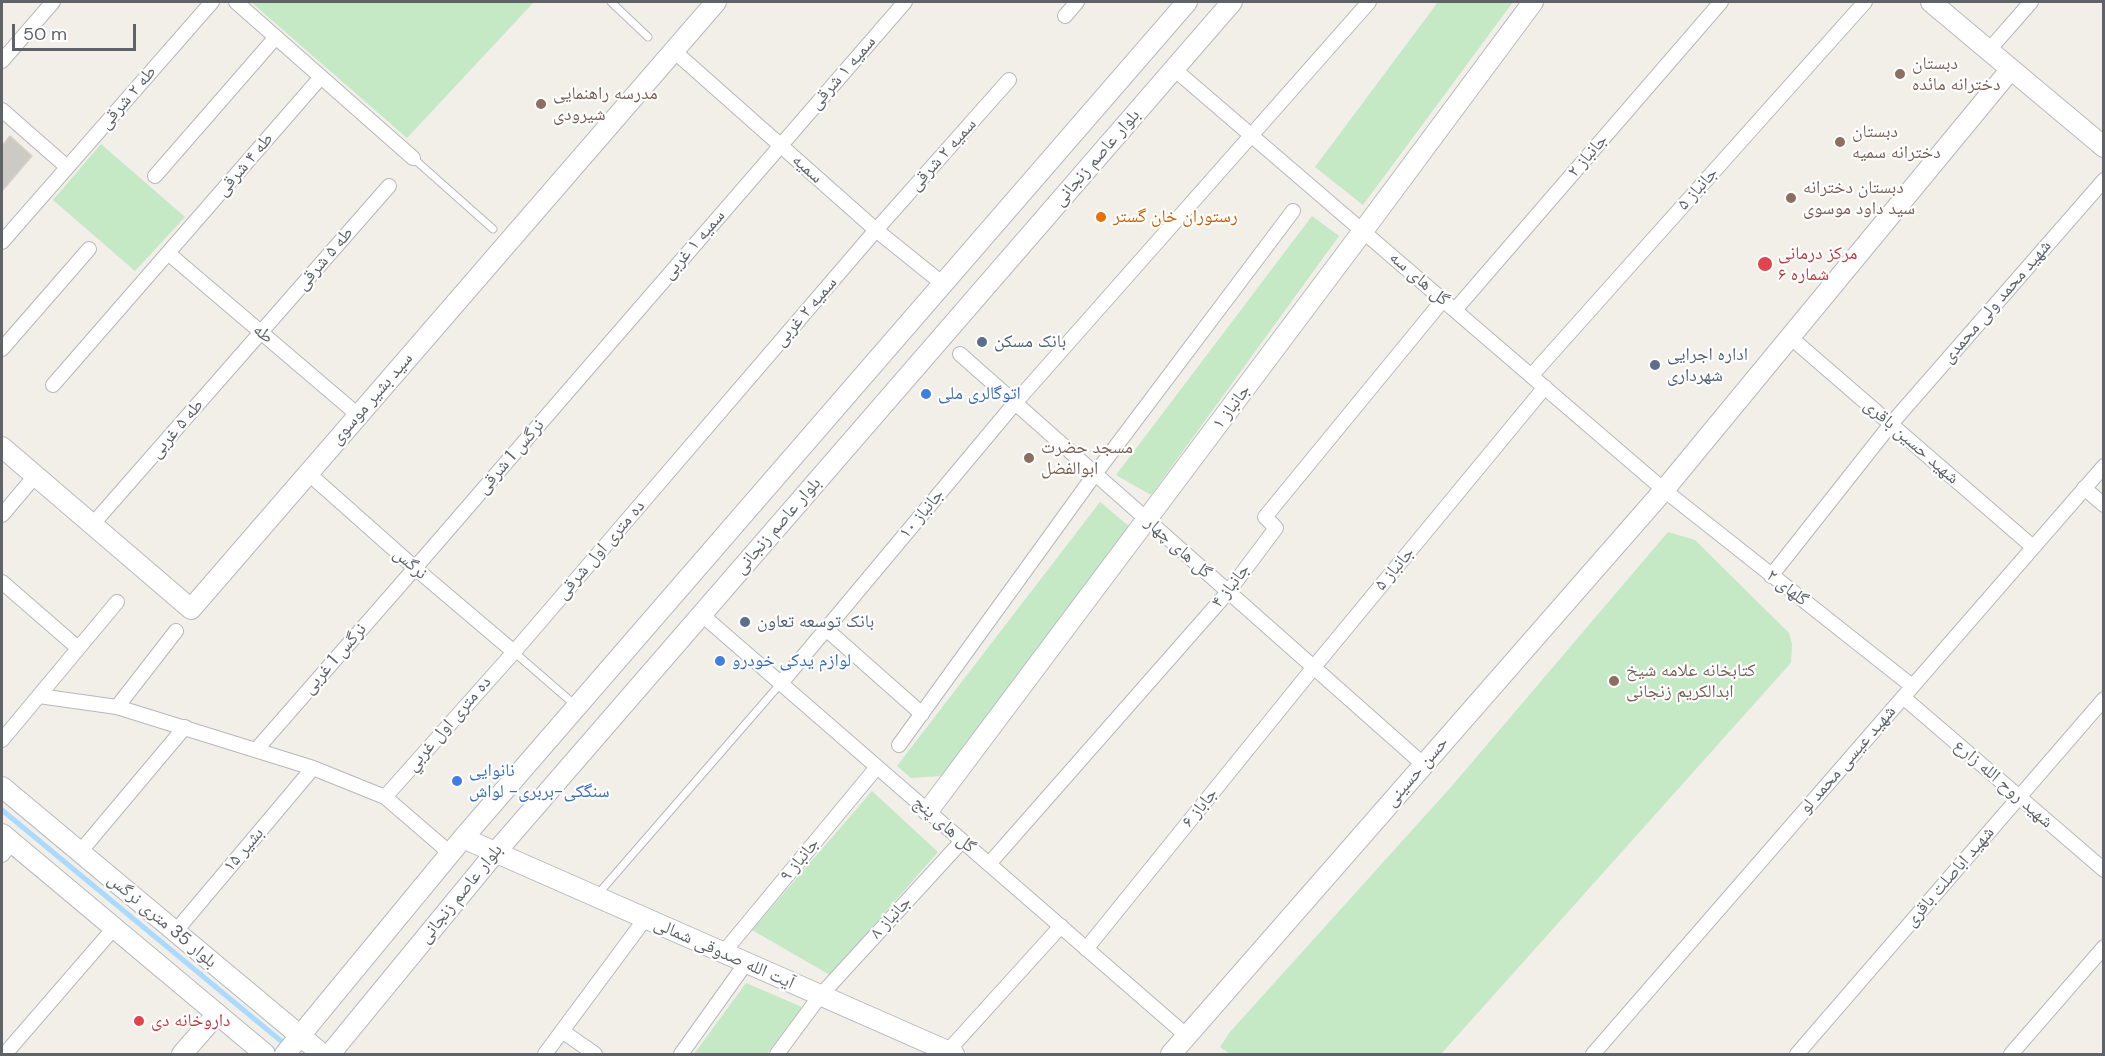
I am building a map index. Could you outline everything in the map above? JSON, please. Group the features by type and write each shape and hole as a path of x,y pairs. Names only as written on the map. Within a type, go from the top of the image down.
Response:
{"main road":[{"name":"سید بشیر موسوی","path":"2,447 190,609 716,2"},
{"name":"بلوار عاصم زنجانی","path":"285,1054 450,853 1187,2"},
{"name":"بلوار عاصم زنجانی","path":"330,1054 495,853 1232,2"},
{"name":"جانباز ۱","path":"928,811 1364,231 1533,2"},
{"path":"1931,2 2103,147"},
{"name":"حسن حسینی","path":"1171,1054 1664,490 2011,69"},
{"name":"بلوار 35 متری نرگس","path":"2,787 322,1054"},
{"name":"آیت الله صدوقی شمالی","path":"463,838 950,1053"},
{"name":"بلوار 35 متری نرگس","path":"5,844 114,928 265,1054"},
{"path":"182,1054 217,1014"}],"street":[{"path":"2,61 53,2"},
{"name":"طه ۲ شرقی","path":"2,242 212,2"},
{"path":"236,2 413,158"},
{"name":"سمیه ۱ شرقی","path":"780,145 905,2"},
{"path":"1065,16 1077,2"},
{"name":"جانباز ۱۰","path":"781,683 1015,403 1369,2"},
{"name":"جانباز ۲","path":"1455,310 1721,2"},
{"name":"جانباز ۵","path":"1531,376 1865,2"},
{"path":"1989,50 2031,2"},
{"path":"155,176 276,37"},
{"name":"سمیه","path":"674,51 876,230 943,284"},
{"name":"گل های سه","path":"1174,69 1664,490"},
{"name":"طه ۴ شرقی","path":"53,385 321,77"},
{"name":"سمیه ۲ شرقی","path":"876,230 1010,80"},
{"path":"2,110 68,167"},
{"name":"سمیه ۱ غربی","path":"608,345 780,145"},
{"name":"شهید محمد ولی محمدی","path":"1771,576 1891,424 2103,180"},
{"name":"طه ۵ شرقی","path":"261,333 389,186"},
{"path":"899,746 1095,474 1293,211"},
{"name":"سمیه ۲ غربی","path":"688,448 876,230"},
{"path":"2,349 89,249"},
{"name":"طه","path":"168,253 358,415"},
{"name":"جانباز ۴","path":"990,864 1228,592 1276,528 1265,517 1443,300"},
{"name":"طه ۵ غربی","path":"92,525 261,333"},
{"name":"شهید حسین باقری","path":"1790,337 2033,547"},
{"name":"نرگس 1 شرقی","path":"415,568 608,345"},
{"name":"گل های چهار","path":"960,354 1424,765"},
{"name":"جانباز ۵","path":"1314,667 1545,387"},
{"name":"ده متری اول شرقی","path":"514,652 688,448"},
{"name":"شهید عیسی محمد لو","path":"1593,1054 2103,466"},
{"name":"نرگس","path":"308,473 514,652"},
{"path":"2,515 35,476"},
{"path":"2084,488 2103,505"},
{"name":"گلهای ۲","path":"1664,490 1771,576 1907,692"},
{"name":"نرگس 1 غربی","path":"256,750 415,568"},
{"path":"2,582 78,648"},
{"path":"2,740 117,602"},
{"name":"گل های پنج","path":"702,614 1187,1036"},
{"path":"826,628 922,714"},
{"path":"117,707 176,631"},
{"name":"ده متری اول غربي","path":"385,797 514,652"},
{"name":"جاباز ۶","path":"1086,948 1314,667"},
{"name":"شهید روح الله زارع","path":"1907,692 2019,797 2103,870"},
{"path":"39,696 117,707 313,768 385,797 450,853"},
{"name":"شهید اباصلت باقری","path":"1797,1054 2103,699"},
{"path":"80,852 185,727"},
{"name":"جانباز ۹","path":"723,953 877,767"},
{"name":"بشیر ۱۵","path":"175,932 313,768"},
{"name":"جانباز ۸","path":"777,1054 820,996 962,841"},
{"path":"545,1054 645,919"},
{"path":"950,1053 1061,926"},
{"path":"5,1054 114,928"},
{"path":"2011,1054 2103,946"},
{"path":"681,1054 746,963"},
{"path":"562,1031 595,1054"}],"lane":[{"path":"611,2 648,37"},
{"path":"413,158 493,229"},
{"path":"514,652 577,707"},
{"name":"جانباز ۱۰","path":"595,897 781,683"}],"green space":[{"path":"251,2 534,2 407,138"},
{"path":"1438,2 1513,2 1363,205 1315,167"},
{"path":"101,144 185,217 135,271 53,200"},
{"path":"1312,216 1339,236 1151,495 1116,475"},
{"path":"1100,502 1130,527 964,752 942,776 911,778 897,766"},
{"path":"1668,532 1695,540 1789,633 1792,644 1789,665 1441,1054 1230,1054 1220,1047 1230,1032 1451,787"},
{"path":"872,791 938,852 830,975 752,930"},
{"path":"746,983 802,1007 767,1054 694,1054"}],"building":[{"path":"10,136 32,156 2,191 2,146"}],"waterway":[{"path":"2,810 287,1046"}],"place":[{"name":"دبستان دخترانه مائده","path":"1900,74"},
{"name":"مدرسه راهنمایی شیرودی","path":"541,104"},
{"name":"دبستان دخترانه سمیه","path":"1840,142"},
{"name":"دبستان دخترانه سید داود موسوی","path":"1791,198"},
{"name":"رستوران خان گستر","path":"1101,217"},
{"name":"مرکز درمانی شماره ۶","path":"1765,264"},
{"name":"بانک مسکن","path":"982,342"},
{"name":"اداره اجرایی شهرداری","path":"1655,365"},
{"name":"اتوگالری ملی","path":"926,394"},
{"name":"مسجد حضرت ابوالفضل","path":"1029,458"},
{"name":"بانک توسعه تعاون","path":"745,622"},
{"name":"لوازم یدکی خودرو","path":"720,661"},
{"name":"کتابخانه علامه شیخ ابدالکریم زنجانی","path":"1614,681"},
{"name":"نانوایی سنگکی-بربری- لواش","path":"457,781"},
{"name":"داروخانه دی","path":"139,1021"}]}
